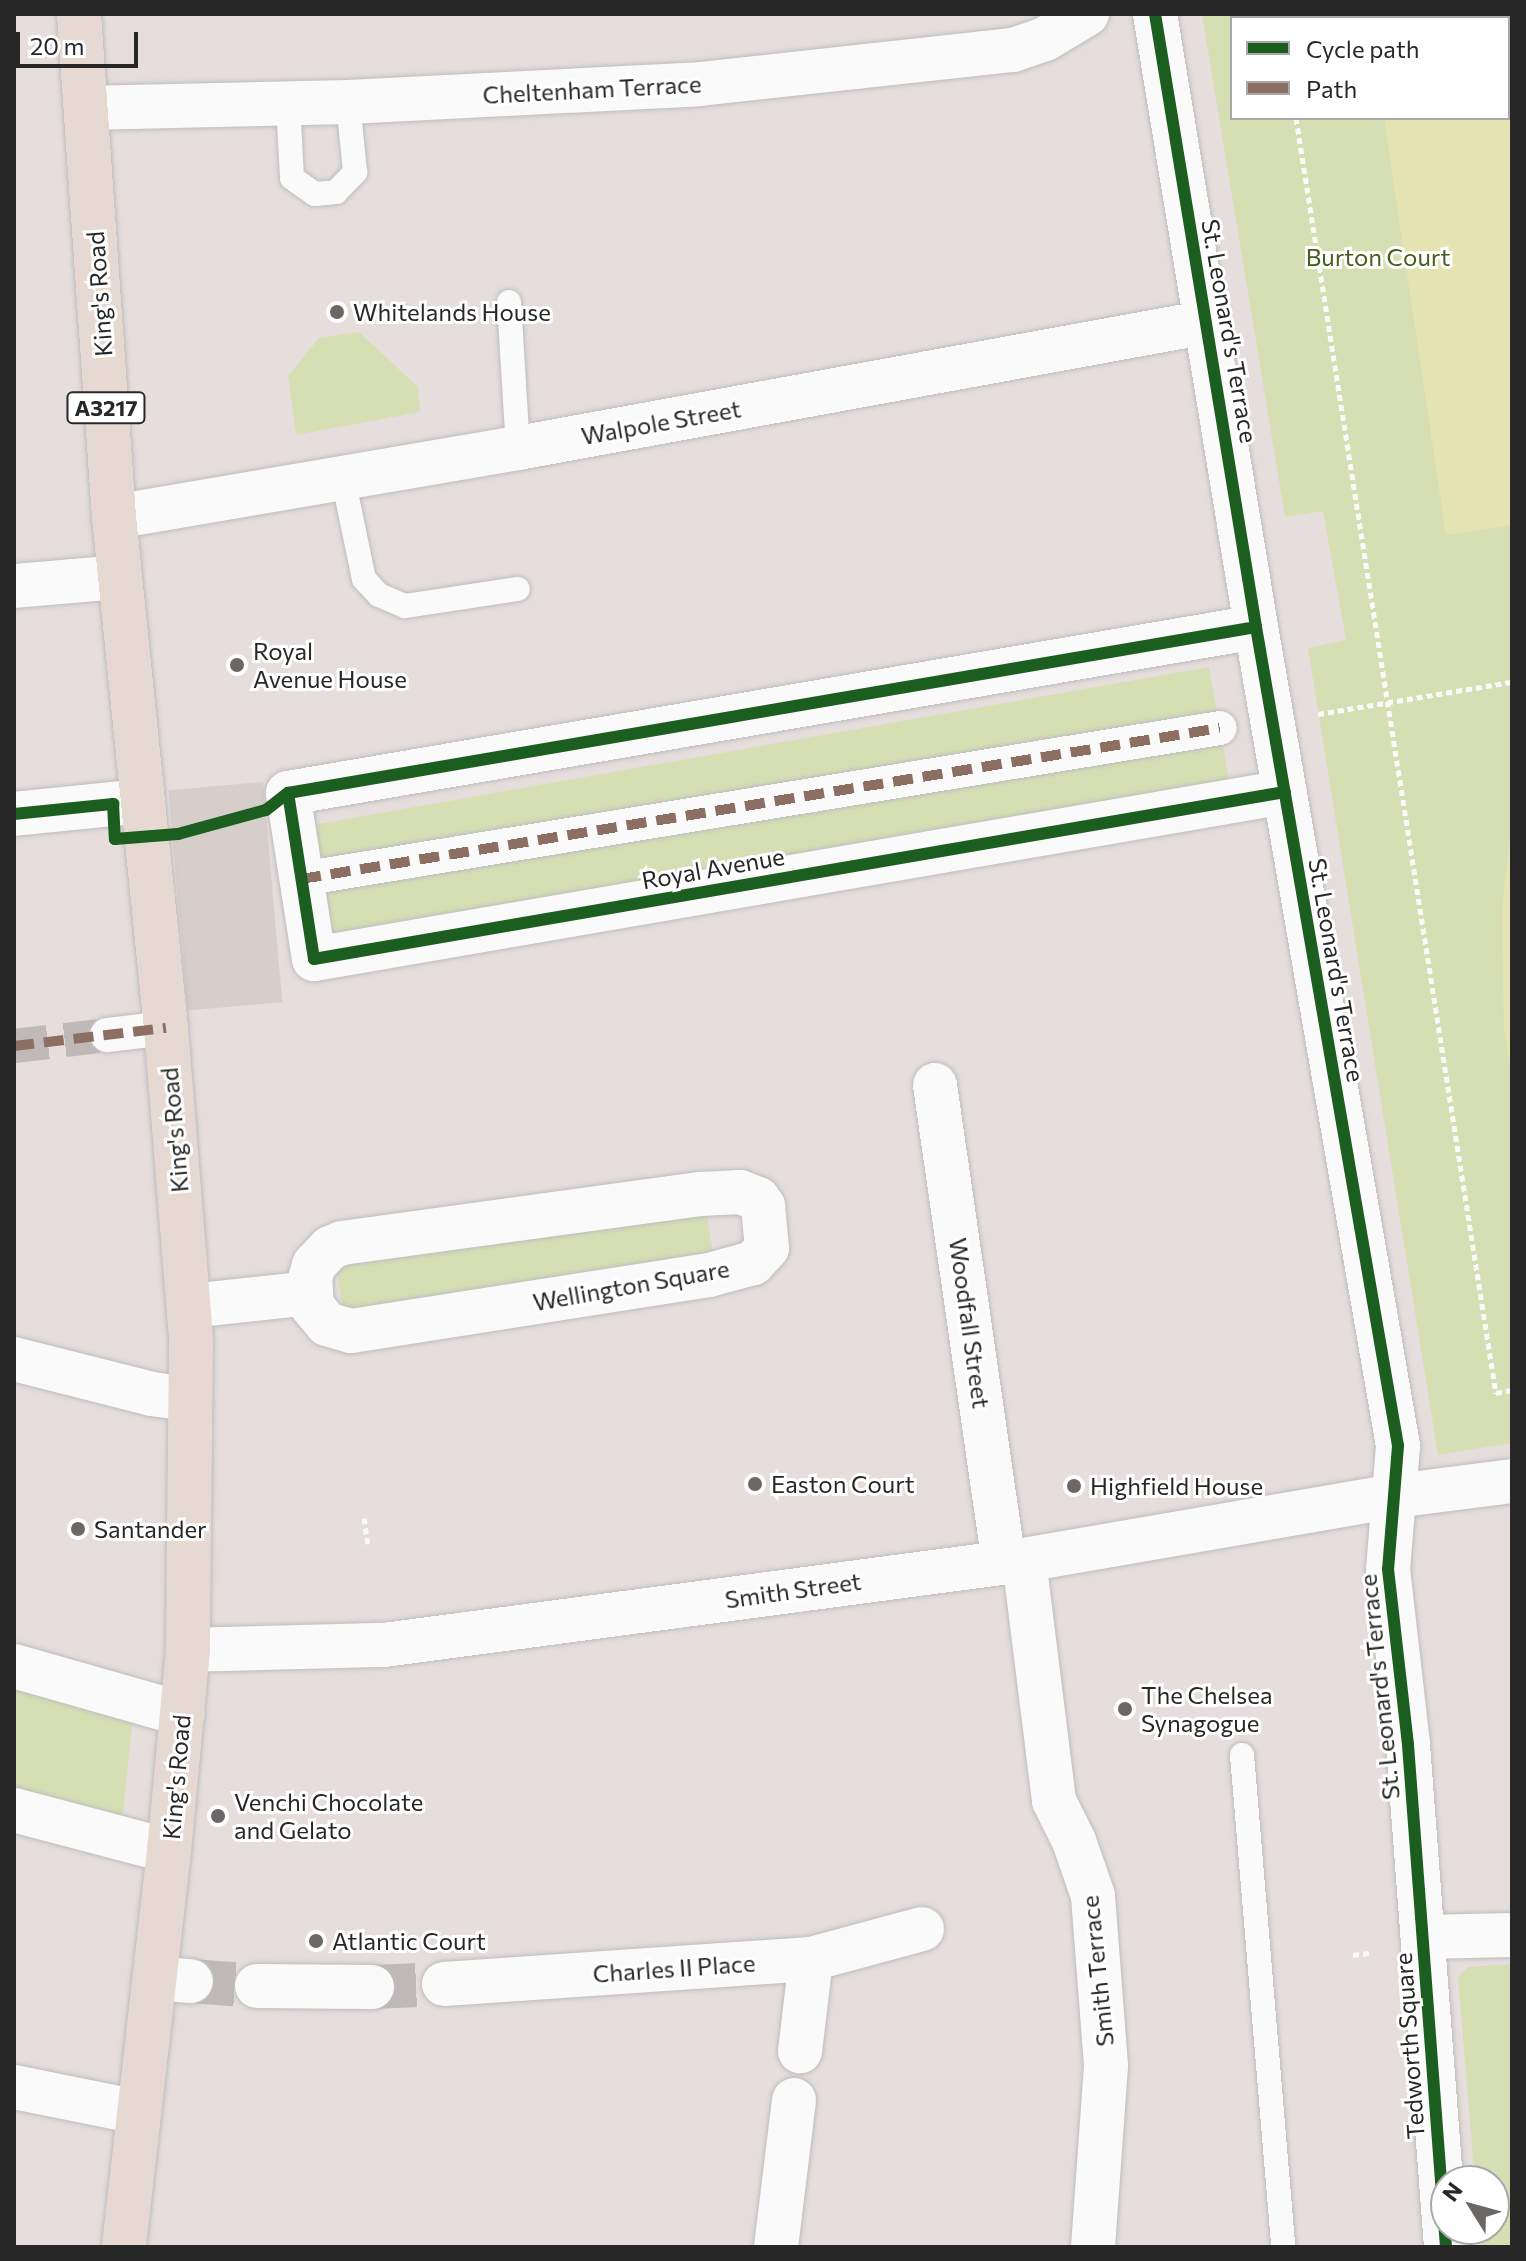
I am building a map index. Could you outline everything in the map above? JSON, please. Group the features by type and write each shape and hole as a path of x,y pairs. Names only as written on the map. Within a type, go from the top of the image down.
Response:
{"main road":[{"name":"King's Road","path":"79,14 114,517 166,1028 190,1306 188,1650 169,1851 173,1980 138,2112 124,2247"}],"street":[{"name":"Cheltenham Terrace","path":"86,108 348,102 700,84 1013,50 1045,39 1087,14"},
{"name":"St. Leonard's Terrace","path":"1155,14 1256,627 1398,1446 1388,1569 1408,1745 1423,1937"},
{"name":"Walpole Street","path":"114,517 518,448 1207,322"},
{"path":"14,586 120,577"},
{"name":"Royal Avenue","path":"1256,627 288,793 314,959 1285,792"},
{"path":"301,879 1220,728"},
{"path":"14,814 142,801"},
{"path":"107,1035 166,1028"},
{"name":"Woodfall Street","path":"935,1085 1014,1560"},
{"name":"Wellington Square","path":"740,1192 758,1199 768,1239 767,1248 753,1263 709,1275 351,1331 327,1324 312,1306 310,1293 314,1265 330,1248 342,1243 701,1194 740,1192"},
{"path":"190,1306 310,1293"},
{"path":"14,1359 152,1394 189,1399"},
{"name":"Smith Street","path":"188,1650 384,1645 1014,1560 1395,1496 1512,1481"},
{"name":"Smith Terrace","path":"1014,1560 1054,1801 1074,1841 1093,1896 1106,2066 1093,2247"},
{"path":"14,1666 182,1714"},
{"path":"14,1810 169,1851"},
{"name":"Charles II Place","path":"444,1984 811,1959 922,1929"},
{"name":"Tedworth Square","path":"1446,2247 1423,1937 1512,1935"},
{"path":"800,2051 811,1959"},
{"path":"257,1986 372,1987"},
{"path":"14,2087 138,2112"},
{"path":"776,2247 794,2100"}],"lane":[{"path":"288,104 292,178 315,194 336,192 355,172 348,102"},
{"path":"509,302 518,448"},
{"path":"343,478 364,579 379,595 405,606 518,589"},
{"path":"1242,1755 1283,2247"}],"path":[{"path":"1296,120 1496,1393 1512,1390"},
{"path":"1318,714 1512,682"},
{"path":"364,1518 368,1547"},
{"path":"1353,1955 1369,1953"}],"green space":[{"name":"Burton Court","path":"1202,14 1512,14 1512,1443 1438,1455 1308,648 1346,640 1323,511 1285,517"},
{"path":"1510,74 1512,525 1446,535 1384,120 1510,120"},
{"path":"359,332 418,387 420,412 296,435 288,376 319,338"},
{"path":"1209,667 1231,789 331,948 310,826"},
{"path":"1512,820 1512,1077 1504,1029 1502,910"},
{"path":"701,1213 707,1216 713,1254 350,1314 343,1308 337,1273 345,1266"},
{"path":"14,1677 133,1717 123,1813 119,1818 14,1792"},
{"path":"1512,1964 1512,2247 1480,2247 1510,2245 1510,2165 1474,2165 1458,1977 1468,1967"}],"shaded area":[{"path":"263,782 282,1002 188,1010 168,790"}],"tunnel":[{"path":"14,1046 107,1035"},
{"path":"191,1981 257,1986"},
{"path":"372,1987 444,1984"}],"marked path":[{"path":"301,879 1220,728"},
{"path":"14,1046 166,1028"}],"cycle path":[{"path":"1155,14 1256,627 1398,1446 1388,1569 1408,1745 1446,2247"},
{"path":"14,814 113,804 115,839 178,834 266,810 288,793 1256,627"},
{"path":"288,793 314,959 1285,792"}],"place":[{"name":"Whitelands House","path":"337,312"},
{"name":"Royal Avenue House","path":"237,665"},
{"name":"Easton Court","path":"755,1484"},
{"name":"Highfield House","path":"1074,1486"},
{"name":"Santander","path":"78,1529"},
{"name":"The Chelsea Synagogue","path":"1125,1709"},
{"name":"Venchi Chocolate and Gelato","path":"218,1816"},
{"name":"Atlantic Court","path":"316,1941"}]}
